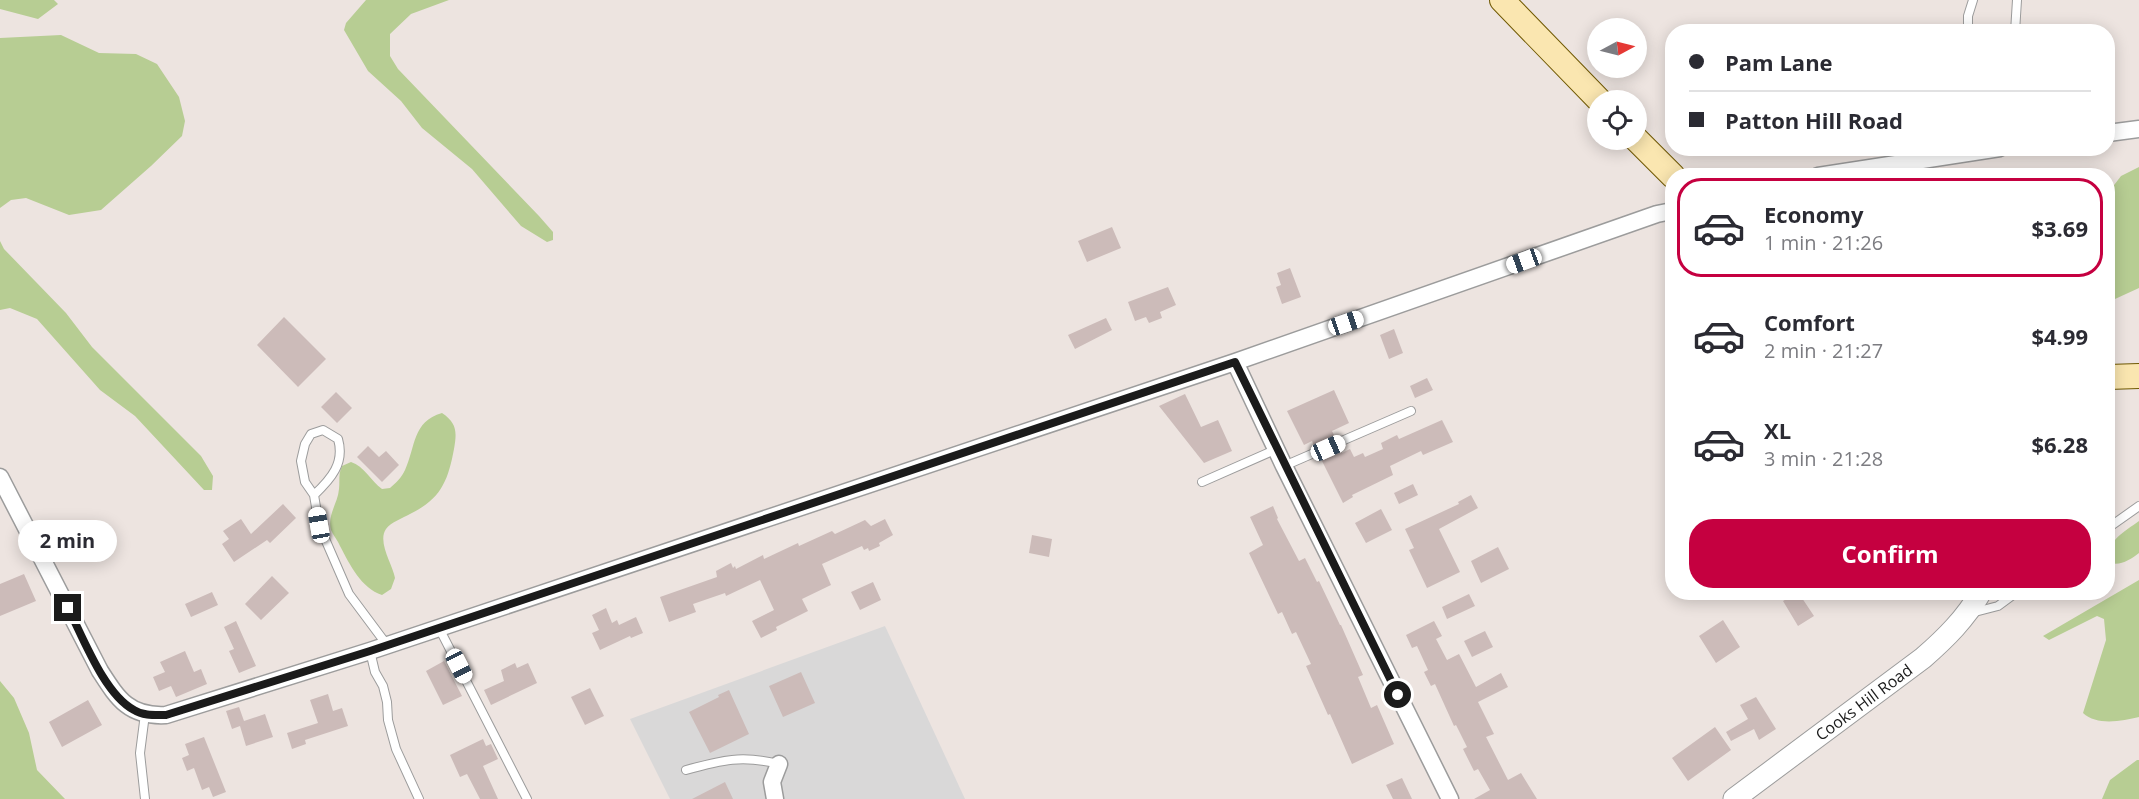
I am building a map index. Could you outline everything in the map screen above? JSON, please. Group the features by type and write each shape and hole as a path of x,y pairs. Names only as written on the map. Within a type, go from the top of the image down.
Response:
{"main road":[{"path":"1502,0 1589,90"},
{"path":"1647,150 1665,168"},
{"path":"2115,377 2139,376"}],"street":[{"path":"2115,132 2139,129"},
{"path":"1871,168 1950,156"},
{"path":"0,477 100,670 120,699 136,712 166,715 370,651 1235,362 1665,212"},
{"path":"1235,362 1284,466 1450,799"},
{"name":"Cooks Hill Road","path":"1734,799 1755,789 1916,664 1946,638 1968,614 1976,600"},
{"path":"775,799 772,782 779,764"}],"lane":[{"path":"1968,24 1973,0"},
{"path":"2016,24 2017,0"},
{"path":"1284,466 1411,411"},
{"path":"314,495 324,486 340,460 341,450 338,439 322,430 311,434 305,444 301,461 305,482 314,495 319,525 350,594 387,645"},
{"path":"1202,482 1276,448"},
{"path":"2115,523 2139,506"},
{"path":"1968,614 1998,606 2006,600"},
{"path":"439,628 527,799"},
{"path":"370,651 375,672 383,686 388,720 396,749 419,799"},
{"path":"145,714 140,753 145,799"},
{"path":"686,770 730,760 757,759 779,764"}],"shaded area":[{"path":"885,626 965,799 670,799 630,719"}],"green space":[{"path":"0,0 54,0 58,4 38,19 0,9"},
{"path":"366,0 449,0 411,14 390,34 390,56 398,69 539,216 553,232 553,240 547,242 521,226 472,169 422,128 401,101 368,71 344,30 346,23"},
{"path":"61,35 99,53 136,54 157,64 179,97 185,121 182,136 101,210 69,215 26,198 11,200 0,208 0,38"},
{"path":"2139,167 2139,288 2115,299 2115,184 2121,176"},
{"path":"0,241 4,249 66,313 92,347 201,456 213,476 212,490 204,490 135,416 100,390 37,319 10,308 0,310"},
{"path":"442,413 451,420 455,428 456,438 449,471 441,488 429,502 386,529 384,547 395,578 391,589 382,595 368,587 357,575 331,530 330,519 338,494 341,469 342,466 351,462 360,467 382,489 390,488 404,473 420,429 425,422"},
{"path":"2139,521 2139,553 2128,560 2115,563 2115,540"},
{"path":"2139,580 2139,717 2102,721 2083,713 2106,640 2104,619 2097,616 2049,640 2043,636 2105,600 2115,600 2115,594"},
{"path":"0,681 14,698 29,733 37,770 65,799 0,799"},
{"path":"2139,760 2139,799 2102,799 2110,780"}],"building":[{"path":"1112,227 1121,248 1087,262 1078,241"},
{"path":"1290,268 1301,297 1282,304 1276,287 1281,285 1277,273"},
{"path":"1168,287 1176,305 1160,312 1162,318 1149,323 1146,317 1135,321 1128,302"},
{"path":"284,317 326,359 298,387 257,345"},
{"path":"1106,318 1112,330 1075,349 1068,335"},
{"path":"1394,329 1403,353 1389,359 1380,335"},
{"path":"1427,378 1433,390 1415,398 1410,386"},
{"path":"1334,390 1349,423 1332,431 1335,437 1314,446 1312,441 1304,445 1287,411"},
{"path":"336,392 352,408 337,423 321,407"},
{"path":"1185,394 1201,427 1218,420 1232,451 1204,463 1159,406"},
{"path":"1442,420 1453,442 1423,455 1421,451 1390,466 1393,475 1352,495 1353,497 1343,503 1320,457 1340,449 1342,453 1350,449 1354,457 1363,453 1365,457 1383,449 1381,443 1397,435 1399,439"},
{"path":"368,446 379,457 386,451 399,465 382,482 357,457"},
{"path":"1413,484 1418,495 1399,504 1394,493"},
{"path":"1471,495 1478,508 1439,529 1460,572 1427,588 1409,550 1414,548 1405,529 1459,504 1458,502"},
{"path":"283,504 296,518 270,543 267,540 234,562 222,544 229,539 223,531 241,519 251,534"},
{"path":"1273,506 1277,519 1299,561 1305,558 1317,582 1319,581 1363,675 1358,677 1371,708 1377,705 1394,744 1352,764 1306,666 1311,664 1296,632 1292,634 1282,612 1278,614 1249,553 1263,545 1250,517"},
{"path":"1381,509 1392,530 1366,543 1355,523"},
{"path":"885,519 893,535 879,543 880,546 869,551 868,548 864,550 862,546 822,564 831,585 802,599 808,611 776,627 777,630 761,638 752,621 774,610 760,580 726,596 725,593 693,604 696,612 669,622 660,597 717,577 716,571 731,563 736,569 763,555 764,559 798,543 799,546 832,531 835,534 865,520 871,526"},
{"path":"1032,535 1052,539 1049,557 1029,553"},
{"path":"1498,547 1509,569 1481,583 1471,561"},
{"path":"24,574 36,601 0,616 0,584"},
{"path":"272,576 289,593 261,620 245,604"},
{"path":"873,582 881,600 860,610 851,592"},
{"path":"212,592 218,605 191,617 185,604"},
{"path":"1469,594 1475,606 1447,619 1442,607"},
{"path":"1803,600 1814,616 1798,626 1783,601"},
{"path":"606,608 612,623 617,620 619,625 636,617 643,633 631,638 630,636 600,650 592,633 599,630 592,615"},
{"path":"1723,620 1740,647 1716,663 1699,636"},
{"path":"236,621 256,666 239,673 229,651 234,649 224,627"},
{"path":"1434,621 1442,636 1436,639 1447,660 1459,654 1476,687 1501,673 1508,687 1478,702 1494,734 1486,737 1508,780 1521,773 1537,799 1474,799 1490,790 1478,769 1474,771 1463,749 1467,747 1456,725 1454,726 1435,684 1431,686 1424,672 1428,670 1417,646 1412,648 1406,635"},
{"path":"1485,631 1493,647 1472,657 1464,641"},
{"path":"185,651 194,672 201,669 207,684 176,697 171,686 159,691 153,677 165,672 160,662"},
{"path":"444,661 462,696 443,705 426,671"},
{"path":"515,663 517,668 528,663 537,683 491,705 484,690 504,681 501,670"},
{"path":"801,672 815,703 783,717 769,686"},
{"path":"590,688 604,716 585,725 571,697"},
{"path":"729,690 749,734 710,753 689,712"},
{"path":"328,694 333,711 342,708 348,726 305,740 306,744 292,749 287,733 318,723 310,700"},
{"path":"1756,697 1776,729 1759,740 1754,729 1731,741 1726,732 1748,719 1740,705"},
{"path":"88,700 102,725 62,747 49,722"},
{"path":"239,707 244,721 265,714 273,737 246,746 240,726 232,729 226,711"},
{"path":"1715,727 1731,750 1688,781 1672,758"},
{"path":"204,737 226,792 213,797 209,787 202,790 194,768 187,771 182,758 189,755 185,744"},
{"path":"483,739 486,746 491,744 498,759 483,766 498,799 480,799 467,774 460,777 450,755"},
{"path":"1402,778 1412,799 1393,799 1386,785"},
{"path":"725,782 733,799 692,799"}],"route":[{"path":"68,608 100,670 120,699 136,712 166,715 370,651 1235,362 1398,695"}]}
